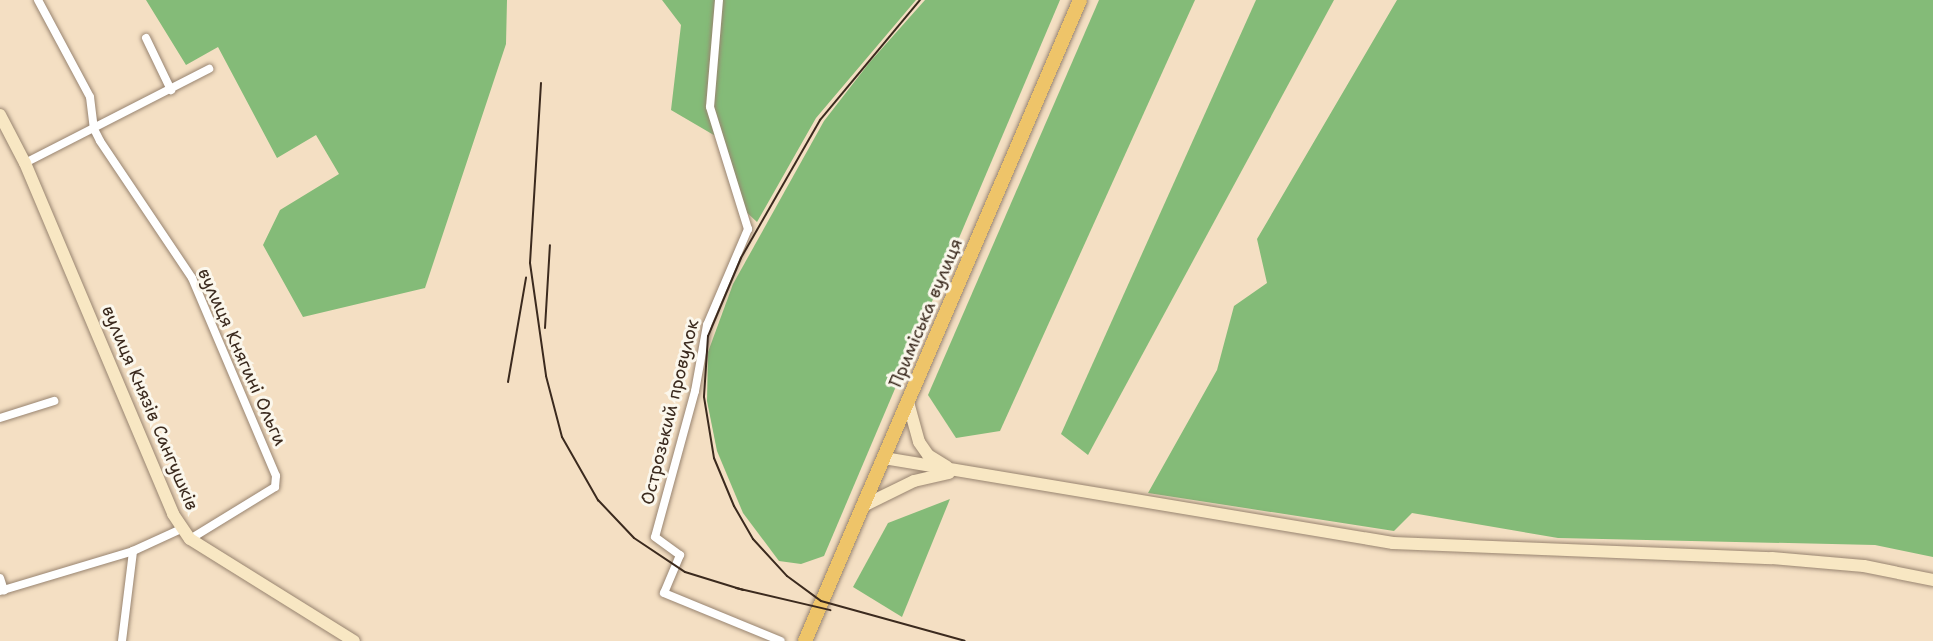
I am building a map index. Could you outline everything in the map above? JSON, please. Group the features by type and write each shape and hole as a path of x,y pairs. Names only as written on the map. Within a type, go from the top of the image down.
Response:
{"main road":[{"name":"Приміська вулиця","path":"805,641 1080,0"},
{"name":"вулиця Князів Сангушків","path":"2,121 25,164 173,514 190,539 354,641"},
{"path":"908,402 919,442 933,459 956,472"},
{"path":"884,458 956,472 1393,543 1772,558 1864,566 1933,580"},
{"path":"863,506 914,481 956,472"}],"street":[{"name":"вулиця Княгині Ольги","path":"38,0 90,97 94,129 192,278 276,476 275,487 190,539"},
{"name":"Острозький провулок","path":"719,0 710,107 748,229 707,325 695,392 655,537 680,555 664,594 781,641"},
{"path":"146,38 171,90"},
{"path":"25,164 209,69"},
{"path":"0,418 54,401"},
{"path":"0,578 2,591 133,551 183,528"},
{"path":"122,641 133,551"}],"green space":[{"path":"146,0 507,0 506,44 425,288 303,317 263,245 280,210 339,174 316,135 277,158 218,47 186,65"},
{"path":"662,0 916,0 816,118 757,222 744,210 724,141 671,110 681,25"},
{"path":"925,0 1060,0 824,556 801,564 779,561 743,513 717,451 707,401 708,352 733,284 824,121 869,63"},
{"path":"1099,0 1195,0 1000,431 956,438 928,395"},
{"path":"1256,0 1334,0 1088,455 1061,434"},
{"path":"1397,0 1933,0 1933,557 1875,545 1558,538 1412,513 1394,531 1148,493 1217,370 1234,306 1267,283 1257,239"},
{"path":"950,499 902,617 853,587 888,523"}],"railway":[{"path":"920,0 820,120 741,258 708,336 704,397 714,458 734,506 753,539 787,576 821,601 965,641"},
{"path":"541,83 530,263 546,376 562,437 598,500 634,538 685,572 743,590"},
{"path":"545,328 550,245"},
{"path":"508,382 526,278"},
{"path":"736,588 830,610"}]}
